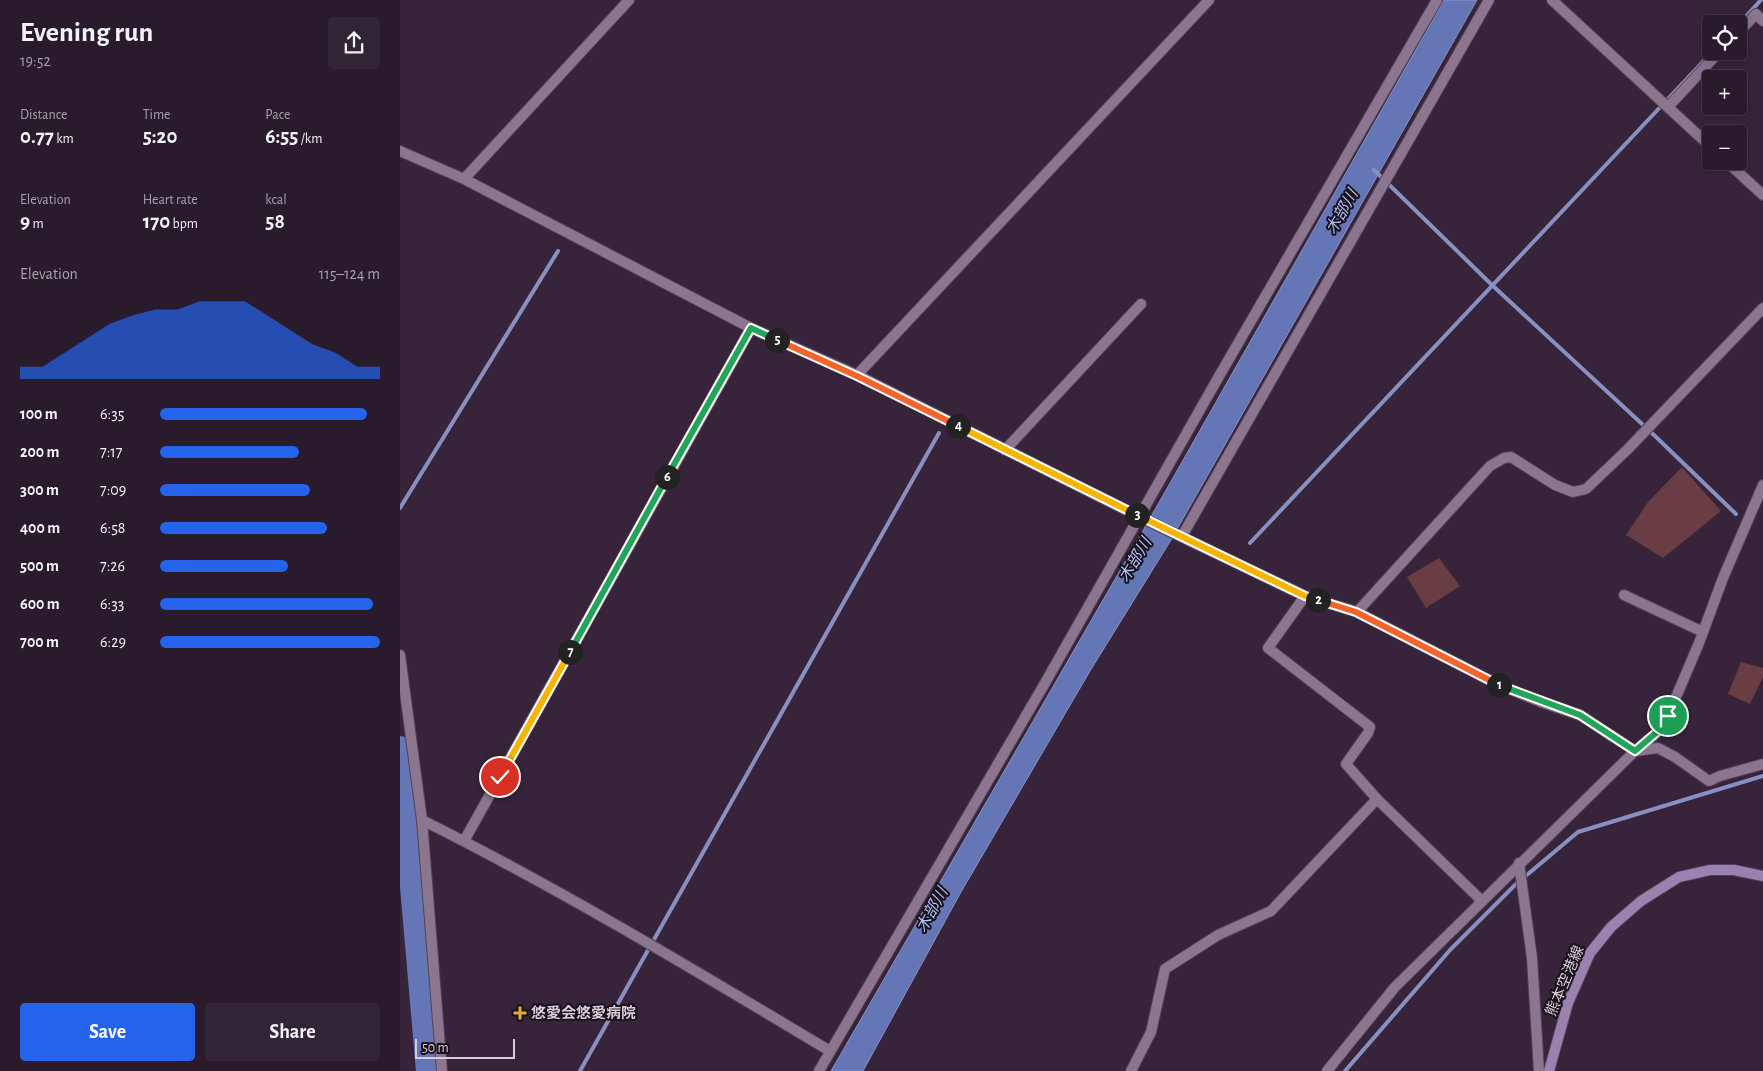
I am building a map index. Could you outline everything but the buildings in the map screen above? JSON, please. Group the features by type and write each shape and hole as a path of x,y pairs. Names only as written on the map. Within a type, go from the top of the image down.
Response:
{"main road":[{"name":"熊本空港線","path":"1549,1071 1572,995 1590,953 1610,927 1641,901 1679,877 1710,870 1734,870 1763,876"}],"street":[{"path":"464,179 629,0"},
{"path":"857,376 1209,0"},
{"path":"819,1071 1437,0"},
{"path":"1182,536 1489,0"},
{"path":"1552,0 1702,139"},
{"path":"1747,24 1756,14 1763,21"},
{"path":"1668,107 1712,60"},
{"path":"400,151 464,179 751,328 857,376 1140,517 1305,596 1356,612 1497,684 1580,715 1635,751 1658,748 1675,757 1708,781 1763,764"},
{"path":"1736,170 1763,195"},
{"path":"1005,450 1141,304"},
{"path":"1356,612 1490,466 1504,458 1511,457 1555,485 1573,492 1586,489 1644,433 1763,308"},
{"path":"464,841 751,328"},
{"path":"1327,1071 1395,987 1519,863 1658,731 1668,716 1723,578 1763,485"},
{"path":"1624,595 1703,632"},
{"path":"1305,596 1268,648 1370,727 1368,733 1346,764 1377,799 1482,901"},
{"path":"400,655 422,820 442,1071"},
{"path":"1131,1071 1151,1032 1165,968 1218,935 1271,911 1377,799"},
{"path":"422,820 464,841 658,949 830,1051"},
{"path":"1519,863 1532,958 1539,1071"}],"shaded area":[{"path":"1682,467 1721,511 1663,558 1626,535 1648,502"},
{"path":"1439,558 1460,586 1426,608 1407,577"},
{"path":"1741,662 1763,668 1763,677 1750,704 1728,694"}],"water":[{"name":"木部川","path":"1444,0 1477,0 1171,540 1090,671 961,892 863,1071 831,1071 1144,529"}],"waterway":[{"path":"1747,15 1761,0"},
{"path":"1250,543 1705,60"},
{"path":"1374,170 1492,285 1736,514"},
{"path":"400,508 558,251"},
{"path":"580,1071 939,433"},
{"path":"400,748 428,1071"},
{"path":"1345,1071 1450,950 1515,885 1578,832 1763,776"}],"place":[{"name":"悠愛会悠愛病院","path":"520,1013"}],"route":[{"path":"500,777 751,328 857,376 1140,517 1305,596 1356,612 1497,684 1580,715 1635,751 1658,731 1668,716"}]}
